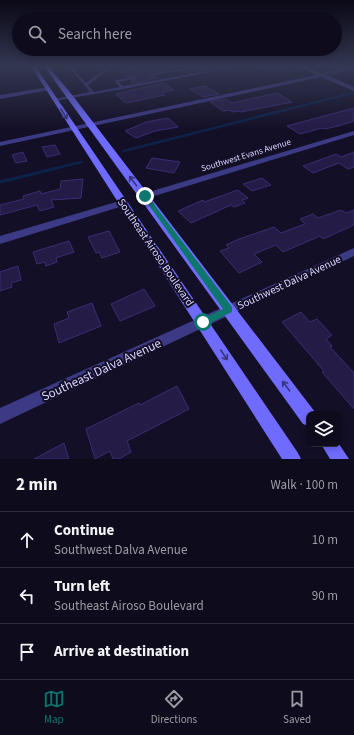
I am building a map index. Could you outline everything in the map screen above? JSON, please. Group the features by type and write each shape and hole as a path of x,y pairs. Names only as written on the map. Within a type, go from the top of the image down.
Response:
{"main road":[{"name":"Southeast Airoso Boulevard","path":"63,87 306,414"},
{"name":"Southeast Airoso Boulevard","path":"48,89 292,459"},
{"path":"331,447 340,459"}],"street":[{"path":"0,144 264,87"},
{"path":"0,97 48,89"},
{"name":"Southwest Evans Avenue","path":"145,196 354,133"},
{"path":"0,240 123,203"},
{"name":"Southwest Dalva Avenue","path":"203,322 354,252"},
{"name":"Southeast Dalva Avenue","path":"0,416 203,322"}],"lane":[{"path":"88,87 93,93"},
{"path":"56,100 126,87"}],"building":[{"path":"144,87 170,87 174,90 162,92 165,95 126,103 116,94"},
{"path":"207,87 219,94 203,97 190,89"},
{"path":"277,93 292,102 241,112 233,112 229,110 223,111 210,102 226,99 232,103"},
{"path":"354,108 354,121 338,126 325,129 322,128 300,134 287,126"},
{"path":"168,118 178,127 155,131 136,138 125,131 146,122"},
{"path":"55,145 60,154 47,157 42,147"},
{"path":"23,152 27,161 16,163 12,155"},
{"path":"354,152 354,167 348,169 339,163 313,173 303,166 336,154 341,157"},
{"path":"152,158 180,162 174,173 146,168"},
{"path":"262,178 271,185 252,191 243,184"},
{"path":"83,179 81,198 51,200 54,207 40,211 37,205 0,215 0,205 24,199 23,196 40,191 41,194 60,189 61,181"},
{"path":"238,190 248,198 242,200 245,203 234,207 231,205 191,223 178,211 203,200 204,202"},
{"path":"341,210 346,213 354,210 354,225 323,239 320,236 283,252 276,245 254,254 262,262 239,273 220,251 229,248 226,245 239,239 274,227 281,233 305,224 300,219 313,214 318,218"},
{"path":"109,231 120,252 102,258 99,252 96,253 88,237"},
{"path":"69,241 74,252 56,258 57,262 46,266 45,262 37,264 33,252"},
{"path":"18,266 21,280 11,283 12,287 0,291 0,272"},
{"path":"144,289 155,306 120,321 111,304"},
{"path":"92,303 101,326 59,343 54,324 69,318 67,312"},
{"path":"301,312 310,322 317,319 332,335 326,339 332,346 330,347 354,373 354,409 282,322"},
{"path":"177,386 189,409 127,441 131,452 119,459 113,459 110,451 95,459 86,429 139,403 140,405"},
{"path":"64,443 69,459 34,459"}],"waterway":[{"path":"285,110 353,93"},
{"path":"124,151 285,110"},
{"path":"281,111 285,110"},
{"path":"57,168 81,162"},
{"path":"0,182 57,168"},
{"path":"53,169 57,168"}],"route":[{"path":"145,196 229,310 203,322"}]}
